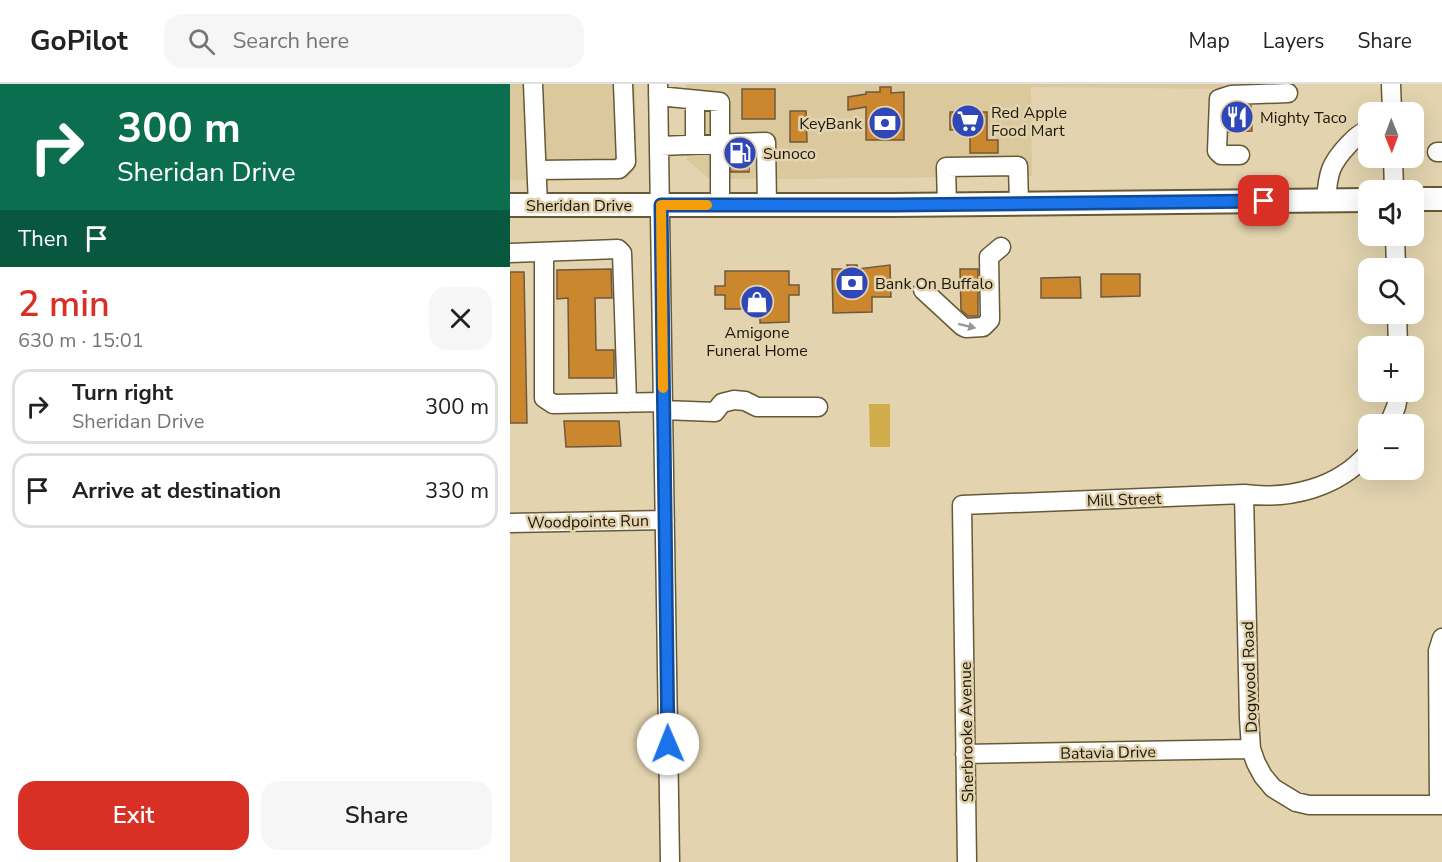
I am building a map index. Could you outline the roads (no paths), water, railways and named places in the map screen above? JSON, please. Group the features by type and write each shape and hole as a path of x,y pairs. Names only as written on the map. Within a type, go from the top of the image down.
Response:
{"main road":[{"path":"1424,199 1442,199"},
{"name":"Sheridan Drive","path":"510,205 1019,204 1358,200"}],"street":[{"path":"534,84 538,206"},
{"path":"537,170 620,169 624,166 626,162 624,84"},
{"path":"1391,84 1392,102"},
{"path":"670,862 658,90 700,95 720,102 720,142 742,166 767,205"},
{"path":"1240,154 1221,155 1218,151 1219,99 1230,94 1288,93"},
{"path":"695,144 700,95"},
{"path":"1326,200 1328,175 1336,157 1358,135"},
{"path":"660,146 766,142 742,166 720,204"},
{"path":"947,204 946,167 1018,166 1019,204"},
{"path":"923,290 962,326 966,328 983,327 990,320 989,257 1001,247"},
{"path":"510,253 618,249 622,253 627,403"},
{"path":"544,252 544,398 553,404 627,403 715,412 722,403 734,399 757,407 818,407"},
{"name":"Mill Street","path":"965,601 962,506 1244,494 1272,495 1318,488 1335,480 1358,462"},
{"name":"Dogwood Road","path":"1244,494 1249,718 1251,750 1256,763 1268,782 1284,796 1309,805 1440,805"},
{"name":"Woodpointe Run","path":"510,523 665,520"},
{"name":"Sherbrooke Avenue","path":"965,601 967,862"},
{"path":"1440,805 1438,651 1442,638"},
{"name":"Batavia Drive","path":"966,754 1251,750"}],"tunnel":[{"path":"731,161 749,161"}],"place":[{"name":"Mighty Taco","path":"1237,117"},
{"name":"Red Apple Food Mart","path":"968,121"},
{"name":"KeyBank","path":"885,123"},
{"name":"Sunoco","path":"740,153"},
{"name":"Bank On Buffalo","path":"852,283"},
{"name":"Amigone Funeral Home","path":"757,302"}]}
